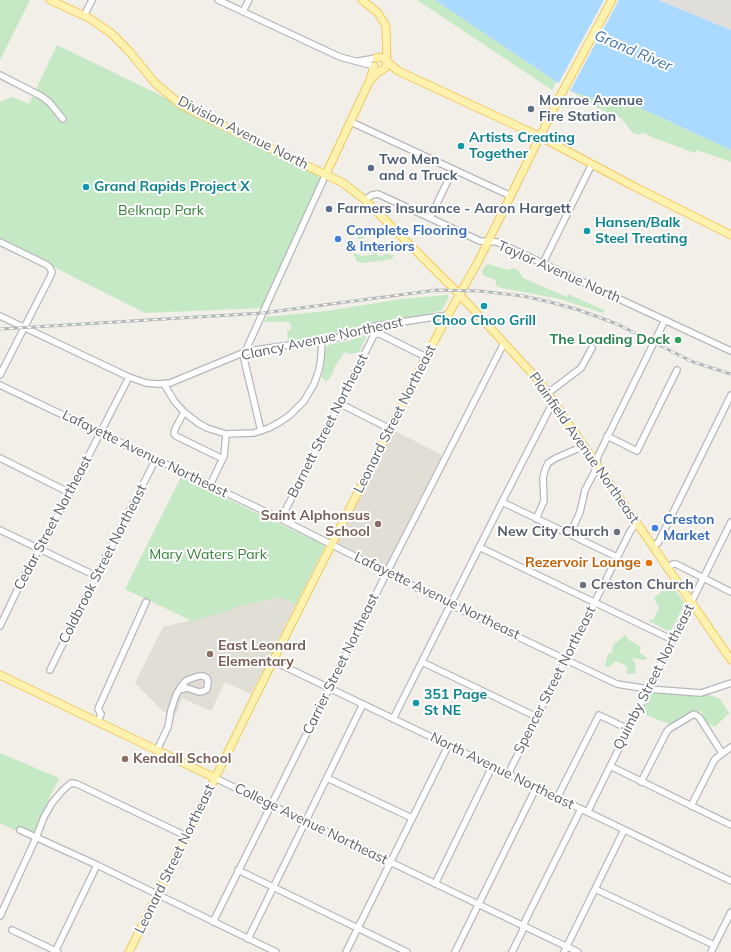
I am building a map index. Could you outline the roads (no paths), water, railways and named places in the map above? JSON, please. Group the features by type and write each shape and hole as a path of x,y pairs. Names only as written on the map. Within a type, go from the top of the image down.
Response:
{"main road":[{"name":"Division Avenue North","path":"50,0 102,26 129,51 155,82 180,104 326,174"},
{"path":"356,0 381,19"},
{"path":"326,174 369,82 377,72 386,67 386,30 384,24 378,13 362,0"},
{"name":"Leonard Street Northeast","path":"129,952 426,357 489,241 564,88 612,0"},
{"path":"369,82 374,61 385,43"},
{"path":"376,58 382,57 399,71 541,137 731,235"},
{"path":"374,66 377,69 399,71"},
{"name":"Plainfield Avenue Northeast","path":"326,174 350,187 365,200 460,295 535,375 731,660"},
{"name":"College Avenue Northeast","path":"0,675 215,778"}],"street":[{"path":"218,0 340,57 374,66"},
{"path":"244,11 249,0"},
{"path":"84,16 89,1"},
{"path":"358,62 376,58"},
{"path":"0,75 41,96 63,119"},
{"path":"351,122 510,196"},
{"path":"543,263 592,164"},
{"path":"430,218 453,170"},
{"path":"261,431 244,359 245,352 326,174"},
{"name":"Taylor Avenue North","path":"365,200 372,195 378,194 480,241 497,242 731,351"},
{"path":"0,242 45,263 51,270 50,277 0,375"},
{"name":"Clancy Avenue Northeast","path":"0,316 129,377 146,383 164,384 245,352 345,336 375,326 448,315"},
{"path":"570,534 578,517 585,490 595,471 598,456 665,320"},
{"name":"Barnett Street Northeast","path":"281,519 339,403 376,334 380,334 426,357"},
{"path":"164,384 175,402 184,412 207,428 226,434 246,434 261,431 285,419 300,406 308,396 319,370 322,340"},
{"name":"Carrier Street Northeast","path":"213,922 387,572 504,343"},
{"path":"548,393 581,368 592,348"},
{"path":"607,436 637,451 677,370"},
{"name":"Cedar Street Northeast","path":"0,626 23,578 70,493 129,377"},
{"name":"Lafayette Avenue Northeast","path":"0,385 281,519 451,605 617,684 648,689 701,693 731,682"},
{"path":"653,546 658,542 731,395"},
{"path":"339,403 390,429"},
{"path":"393,719 551,406 555,403"},
{"path":"184,412 174,434 223,459"},
{"path":"210,485 223,459 226,434"},
{"path":"536,519 544,501 543,478 548,463 584,446"},
{"path":"0,458 70,493"},
{"name":"Coldbrook Street Northeast","path":"50,670 156,459"},
{"path":"502,502 617,557"},
{"name":"Quimby Street Northeast","path":"588,811 731,522"},
{"name":"Spencer Street Northeast","path":"508,774 617,557 631,530 637,523"},
{"path":"0,530 96,576"},
{"path":"479,547 673,640"},
{"path":"668,568 673,564 676,564 731,592"},
{"path":"98,722 101,714 98,709 146,602"},
{"name":"North Avenue Northeast","path":"273,661 731,881"},
{"path":"422,662 537,717"},
{"path":"157,750 168,727 171,710 179,690 187,680 194,677 203,676 207,678 207,689 204,691 199,692 187,688 179,690"},
{"path":"248,939 363,704"},
{"path":"641,782 663,738 669,730 694,714 699,717 722,753"},
{"path":"557,798 599,715 628,729"},
{"path":"346,952 448,746"},
{"path":"691,806 715,759 731,747"},
{"path":"610,766 731,825"},
{"path":"435,884 492,767"},
{"name":"College Avenue Northeast","path":"215,778 524,926 566,949 578,952"},
{"path":"327,778 412,818"},
{"path":"0,916 52,803 67,786 71,784 77,784 186,836"},
{"path":"455,952 536,788"},
{"path":"512,952 581,809"},
{"path":"20,830 97,865 274,952"},
{"path":"566,949 624,830"},
{"path":"12,930 56,952 97,865"},
{"path":"238,870 407,952"},
{"path":"595,889 714,945"},
{"path":"711,952 731,912"}],"water":[{"name":"Grand River","path":"435,0 658,0 731,30 731,150 619,98 606,102 570,91"}],"railway":[{"path":"0,329 263,313 437,290 480,291 523,296 579,310 617,324 693,362 731,374"}],"place":[{"name":"Monroe Avenue Fire Station","path":"531,109"},
{"name":"Artists Creating Together","path":"461,146"},
{"name":"Two Men and a Truck","path":"371,168"},
{"name":"Grand Rapids Project X","path":"86,187"},
{"name":"Farmers Insurance - Aaron Hargett","path":"329,209"},
{"name":"Hansen/Balk Steel Treating","path":"587,231"},
{"name":"Complete Flooring & Interiors","path":"338,239"},
{"name":"Choo Choo Grill","path":"484,306"},
{"name":"The Loading Dock","path":"678,340"},
{"name":"Saint Alphonsus School","path":"378,524"},
{"name":"Creston Market","path":"655,528"},
{"name":"New City Church","path":"617,532"},
{"name":"Rezervoir Lounge","path":"649,563"},
{"name":"Creston Church","path":"583,585"},
{"name":"East Leonard Elementary","path":"210,654"},
{"name":"351 Page St NE","path":"416,703"},
{"name":"Kendall School","path":"125,759"}],"park label":[{"name":"Belknap Park","path":"161,211"},
{"name":"Mary Waters Park","path":"208,555"}]}
